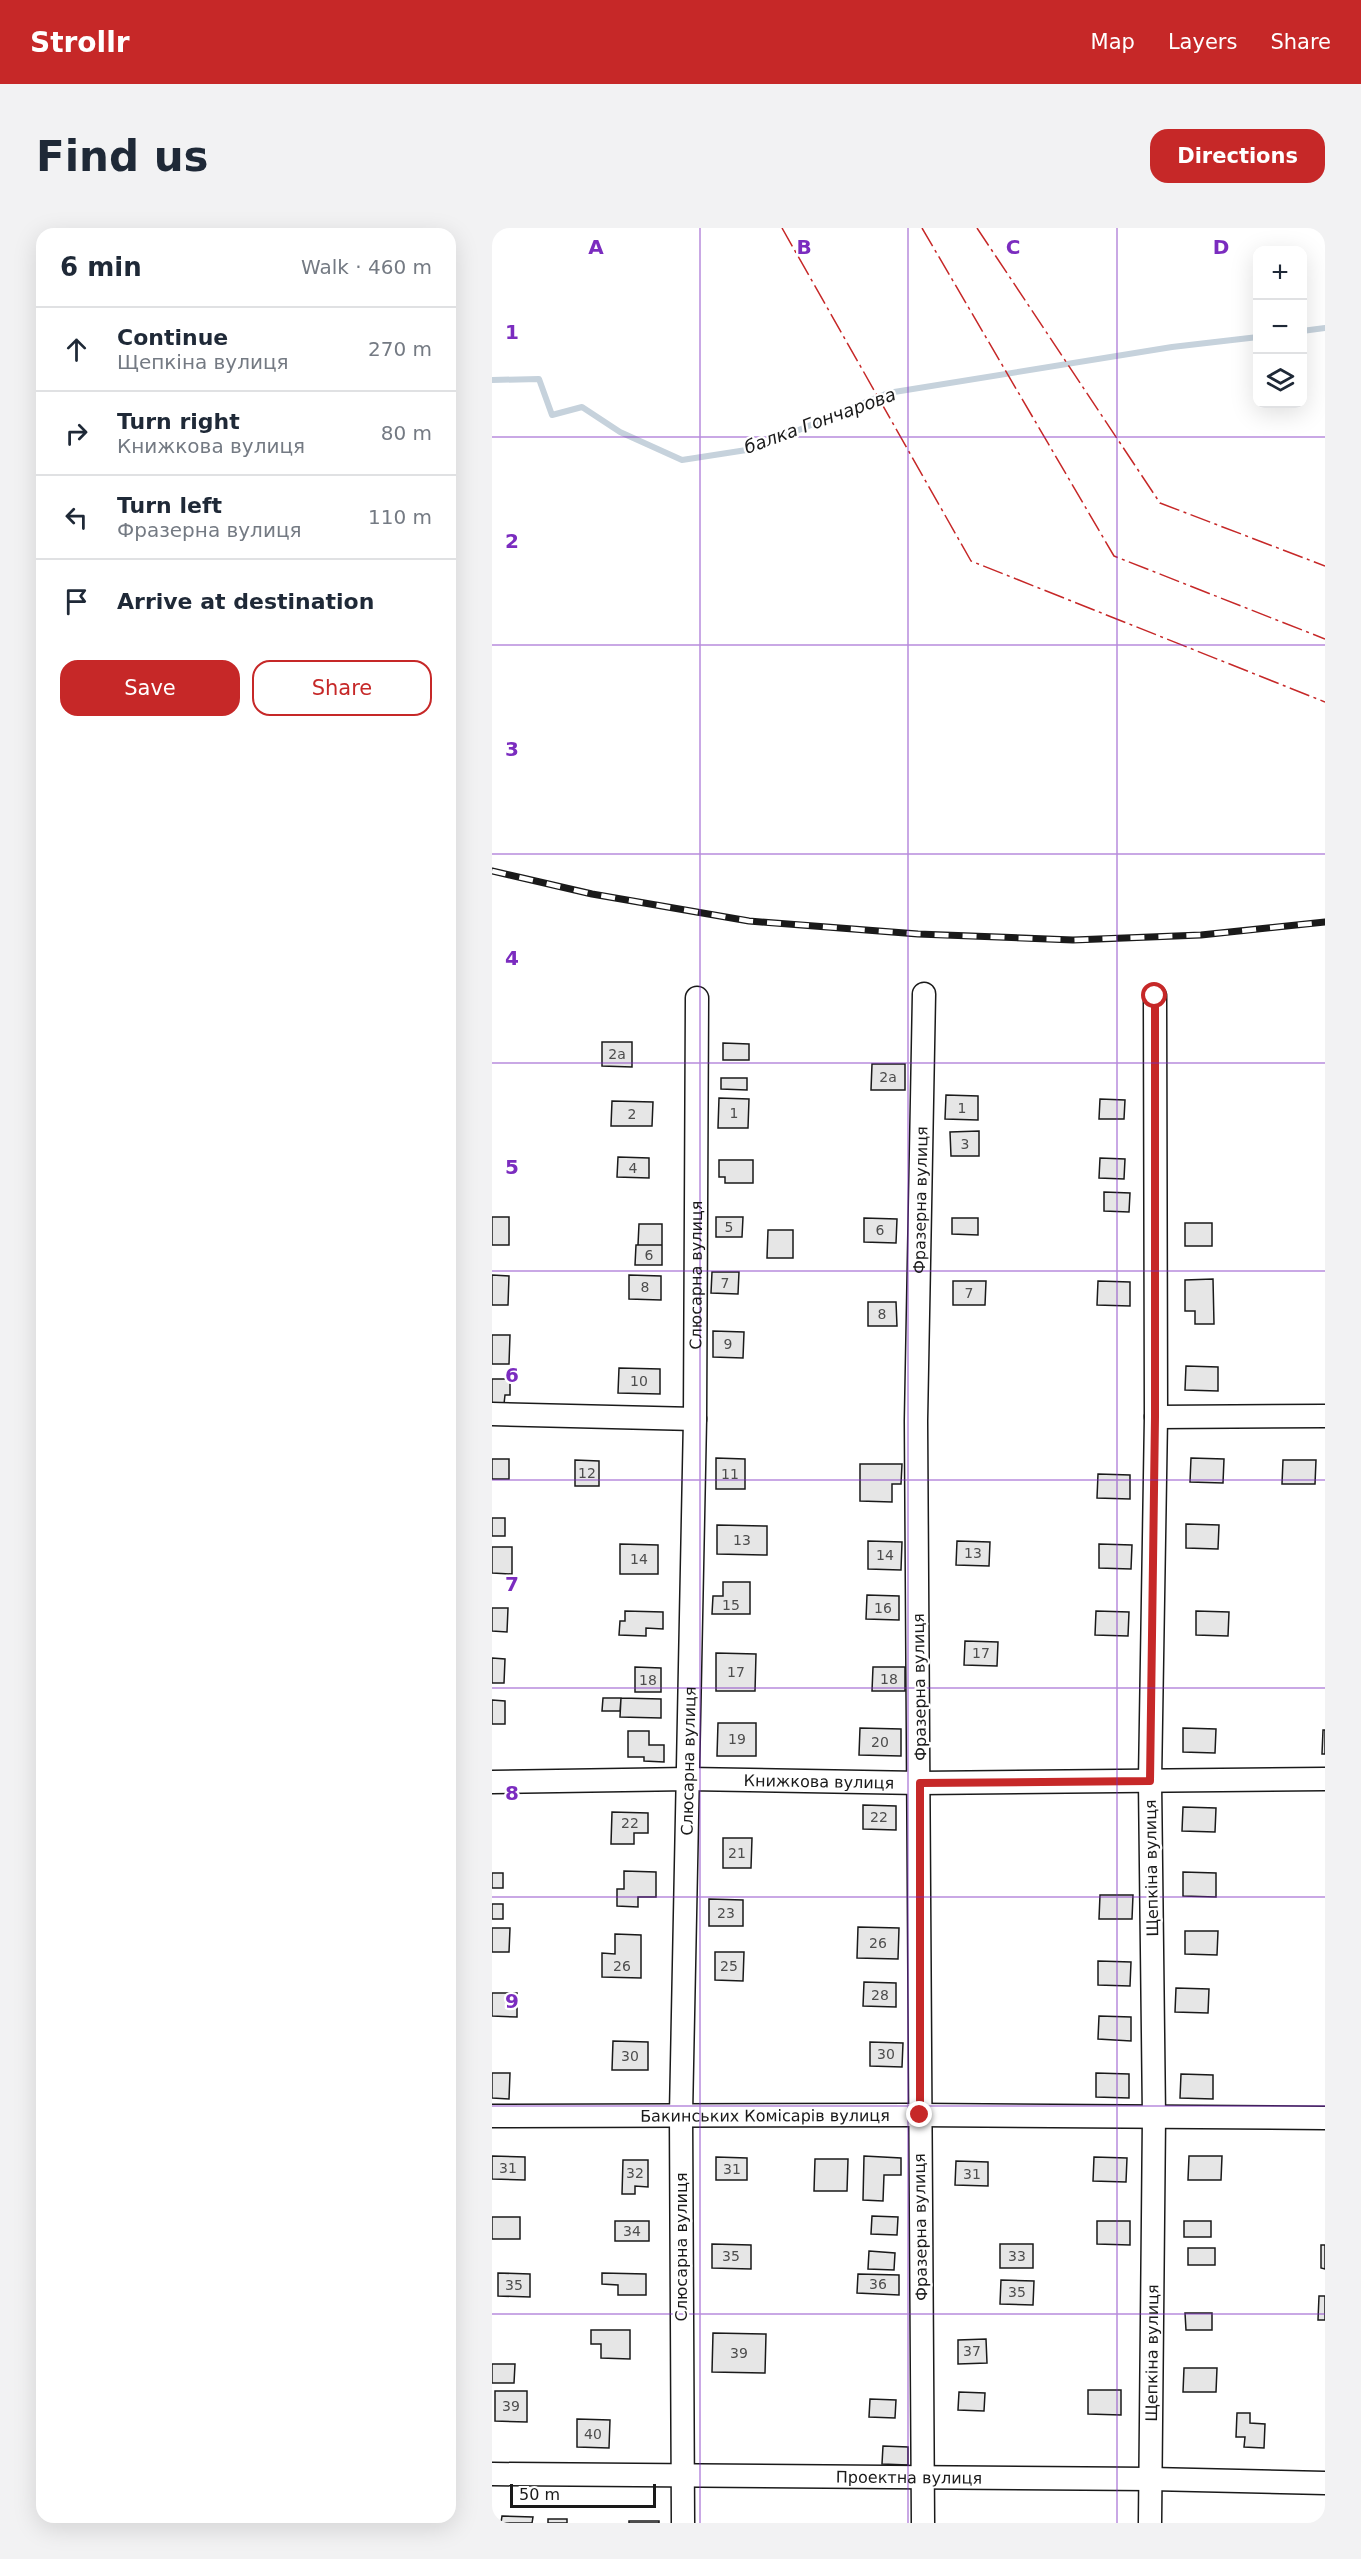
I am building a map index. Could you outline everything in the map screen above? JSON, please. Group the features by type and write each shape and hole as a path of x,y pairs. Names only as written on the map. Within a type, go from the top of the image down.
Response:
{"street":[{"name":"Фразерна вулиця","path":"923,2523 916,1421 924,994"},
{"name":"Щепкіна вулиця","path":"1150,2523 1154,2116 1150,1781 1155,1417 1155,996"},
{"name":"Слюсарна вулиця","path":"683,2523 681,2114 695,1419 697,998"},
{"path":"492,1414 695,1419"},
{"path":"1155,1417 1325,1416"},
{"name":"Книжкова вулиця","path":"492,1782 689,1779 920,1783 1325,1779"},
{"name":"Бакинських Комісарів вулиця","path":"492,2116 681,2114 1325,2118"},
{"name":"Проектна вулиця","path":"492,2474 1151,2478 1325,2483"}],"building":[{"path":"602,1042 632,1042 632,1067 602,1066"},
{"path":"723,1043 749,1044 749,1060 723,1060"},
{"path":"872,1064 905,1064 905,1090 871,1090"},
{"path":"721,1078 747,1078 747,1090 721,1089"},
{"path":"946,1095 978,1096 978,1120 945,1119"},
{"path":"719,1098 749,1099 748,1128 718,1128"},
{"path":"1100,1099 1125,1100 1124,1119 1099,1119"},
{"path":"612,1101 653,1102 652,1126 611,1126"},
{"path":"979,1131 979,1156 951,1156 950,1132"},
{"path":"618,1157 649,1158 649,1178 617,1177"},
{"path":"1100,1158 1125,1159 1124,1179 1099,1178"},
{"path":"719,1160 753,1160 753,1183 725,1183 725,1177 719,1177"},
{"path":"1104,1192 1130,1193 1129,1212 1104,1211"},
{"path":"492,1217 509,1217 509,1245 492,1245"},
{"path":"716,1217 743,1217 742,1237 716,1237"},
{"path":"864,1218 897,1219 896,1243 864,1242"},
{"path":"952,1218 978,1218 978,1235 952,1234"},
{"path":"1185,1223 1212,1223 1212,1246 1185,1246"},
{"path":"639,1224 662,1224 662,1245 638,1245"},
{"path":"768,1230 793,1230 793,1258 767,1258"},
{"path":"636,1245 662,1245 662,1265 635,1265"},
{"path":"712,1272 739,1272 738,1294 711,1293"},
{"path":"492,1275 509,1276 508,1305 492,1305"},
{"path":"629,1275 661,1276 661,1300 629,1299"},
{"path":"1213,1279 1214,1324 1195,1324 1195,1311 1185,1311 1185,1280"},
{"path":"953,1281 986,1281 985,1305 953,1305"},
{"path":"1098,1281 1130,1282 1130,1306 1097,1305"},
{"path":"868,1302 896,1302 897,1326 868,1326"},
{"path":"713,1331 744,1332 743,1358 713,1357"},
{"path":"492,1335 510,1335 509,1364 492,1364"},
{"path":"1186,1366 1218,1367 1218,1391 1185,1390"},
{"path":"619,1368 660,1369 660,1394 618,1393"},
{"path":"492,1379 510,1379 510,1395 505,1395 504,1404 492,1404"},
{"path":"716,1458 745,1459 745,1489 716,1489"},
{"path":"1191,1458 1224,1459 1223,1483 1190,1482"},
{"path":"492,1459 509,1459 509,1479 492,1479"},
{"path":"575,1460 599,1461 599,1486 575,1486"},
{"path":"1283,1460 1316,1460 1315,1484 1282,1484"},
{"path":"860,1464 902,1464 901,1484 892,1484 892,1502 860,1501"},
{"path":"1098,1474 1130,1475 1130,1499 1097,1498"},
{"path":"492,1518 505,1518 505,1536 492,1536"},
{"path":"1186,1524 1219,1525 1218,1549 1186,1548"},
{"path":"717,1525 767,1526 767,1555 717,1554"},
{"path":"868,1541 902,1542 901,1570 868,1569"},
{"path":"957,1541 990,1542 989,1566 956,1565"},
{"path":"620,1544 658,1545 658,1574 620,1574"},
{"path":"1099,1544 1132,1545 1131,1569 1099,1568"},
{"path":"492,1547 512,1547 512,1574 492,1573"},
{"path":"723,1582 750,1582 750,1614 712,1614 713,1596 723,1596"},
{"path":"867,1595 899,1596 899,1620 866,1619"},
{"path":"492,1608 508,1608 507,1632 492,1631"},
{"path":"625,1611 663,1612 663,1629 646,1628 646,1636 619,1635 620,1621 625,1621"},
{"path":"1096,1611 1129,1612 1128,1636 1095,1635"},
{"path":"1196,1611 1229,1612 1228,1636 1196,1635"},
{"path":"965,1641 998,1642 997,1666 964,1665"},
{"path":"716,1653 756,1654 755,1691 716,1691"},
{"path":"492,1658 505,1659 504,1683 492,1683"},
{"path":"635,1667 661,1668 661,1692 635,1692"},
{"path":"873,1667 905,1667 905,1691 872,1691"},
{"path":"603,1698 621,1698 620,1711 602,1711"},
{"path":"621,1698 661,1699 661,1718 620,1717"},
{"path":"492,1700 505,1701 505,1724 492,1724"},
{"path":"718,1723 756,1723 756,1756 717,1756"},
{"path":"860,1728 901,1729 901,1756 859,1755"},
{"path":"1183,1728 1216,1729 1215,1753 1183,1752"},
{"path":"1323,1730 1325,1730 1325,1754 1322,1754"},
{"path":"628,1731 649,1731 649,1745 664,1745 664,1762 644,1761 644,1757 628,1757"},
{"path":"863,1805 896,1806 896,1830 863,1829"},
{"path":"1183,1807 1216,1808 1215,1832 1182,1831"},
{"path":"612,1812 648,1813 648,1833 634,1833 634,1844 611,1844"},
{"path":"723,1838 752,1838 751,1868 723,1868"},
{"path":"624,1871 656,1872 656,1897 638,1897 638,1907 617,1906 617,1889 624,1889"},
{"path":"1183,1872 1216,1873 1216,1897 1183,1896"},
{"path":"492,1873 503,1873 503,1888 492,1888"},
{"path":"1100,1895 1133,1895 1132,1919 1099,1919"},
{"path":"709,1899 743,1900 743,1926 709,1926"},
{"path":"492,1904 503,1904 503,1919 492,1919"},
{"path":"858,1927 899,1928 898,1959 857,1958"},
{"path":"492,1928 510,1928 509,1952 492,1952"},
{"path":"1185,1931 1218,1931 1217,1955 1185,1954"},
{"path":"615,1934 641,1935 641,1978 602,1977 602,1953 615,1954"},
{"path":"715,1952 744,1952 743,1981 715,1980"},
{"path":"1098,1961 1131,1962 1130,1986 1098,1985"},
{"path":"864,1982 896,1983 896,2007 863,2006"},
{"path":"1176,1988 1209,1989 1208,2013 1175,2012"},
{"path":"492,1993 517,1993 517,2017 492,2016"},
{"path":"1099,2016 1131,2017 1131,2041 1098,2039"},
{"path":"613,2041 648,2042 648,2070 612,2070"},
{"path":"870,2042 903,2043 902,2067 870,2066"},
{"path":"492,2073 510,2073 509,2099 492,2098"},
{"path":"1096,2073 1129,2074 1129,2098 1096,2097"},
{"path":"1181,2074 1213,2075 1213,2099 1180,2098"},
{"path":"492,2156 525,2157 525,2180 492,2179"},
{"path":"864,2156 901,2158 901,2175 884,2175 883,2201 863,2200"},
{"path":"1189,2156 1222,2156 1221,2180 1188,2180"},
{"path":"716,2157 747,2158 747,2180 716,2180"},
{"path":"1094,2157 1127,2158 1126,2182 1093,2181"},
{"path":"815,2159 848,2159 847,2191 814,2191"},
{"path":"623,2160 648,2160 648,2187 635,2186 635,2194 622,2194"},
{"path":"956,2161 988,2162 988,2186 955,2185"},
{"path":"872,2216 898,2217 897,2235 871,2234"},
{"path":"492,2217 520,2217 520,2239 492,2239"},
{"path":"615,2221 649,2221 649,2241 615,2241"},
{"path":"1097,2221 1130,2221 1130,2245 1097,2244"},
{"path":"1184,2221 1211,2221 1211,2237 1184,2237"},
{"path":"712,2244 751,2245 751,2269 712,2268"},
{"path":"1000,2244 1033,2244 1033,2268 1000,2268"},
{"path":"1321,2245 1325,2245 1325,2269 1321,2268"},
{"path":"1188,2248 1215,2248 1215,2265 1188,2265"},
{"path":"869,2251 895,2253 894,2270 868,2269"},
{"path":"498,2273 530,2274 530,2297 498,2296"},
{"path":"602,2273 646,2274 646,2295 618,2295 618,2285 602,2284"},
{"path":"858,2274 899,2275 899,2295 857,2293"},
{"path":"1001,2280 1034,2281 1033,2305 1000,2304"},
{"path":"1319,2296 1325,2296 1325,2320 1318,2320"},
{"path":"1185,2313 1212,2313 1212,2330 1186,2330"},
{"path":"591,2330 630,2330 630,2359 601,2358 601,2344 591,2344"},
{"path":"713,2333 766,2334 765,2373 712,2372"},
{"path":"986,2339 987,2363 958,2364 958,2340"},
{"path":"492,2364 515,2364 514,2383 492,2383"},
{"path":"1184,2368 1217,2368 1216,2392 1183,2392"},
{"path":"1088,2390 1121,2390 1121,2415 1088,2414"},
{"path":"495,2391 527,2391 527,2422 495,2421"},
{"path":"959,2392 985,2393 984,2411 958,2410"},
{"path":"870,2399 896,2400 895,2418 869,2417"},
{"path":"1237,2413 1250,2413 1250,2423 1265,2424 1264,2448 1244,2447 1245,2437 1236,2437"},
{"path":"577,2419 610,2420 609,2448 577,2447"},
{"path":"883,2446 908,2447 908,2465 882,2464"},
{"path":"502,2516 533,2517 532,2523 501,2523"},
{"path":"548,2519 567,2519 567,2523 548,2523"},
{"path":"629,2521 659,2521 659,2523 629,2523"}],"waterway":[{"name":"балка Гончарова","path":"1307,330 1325,328"},
{"name":"балка Гончарова","path":"492,380 539,379 552,415 582,407 620,432 682,460 753,449 888,393 1172,347 1253,338"}],"railway":[{"path":"492,871 592,894 749,921 918,934 1073,940 1201,935 1325,922"}],"power":[{"path":"782,228 971,561 1325,702"},
{"path":"922,228 1114,556 1325,639"},
{"path":"977,228 1160,503 1325,566"}],"route":[{"path":"920,2115 920,1783 1150,1781 1155,1417 1155,996"}]}
